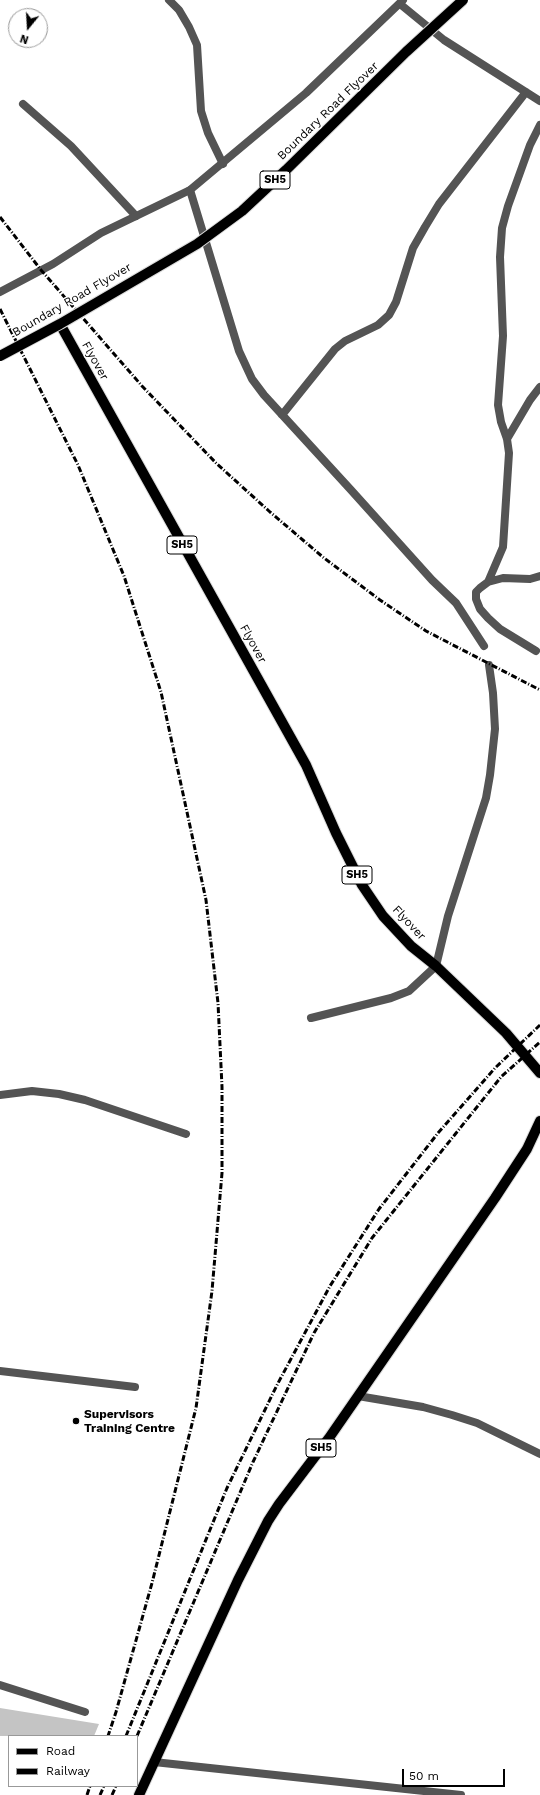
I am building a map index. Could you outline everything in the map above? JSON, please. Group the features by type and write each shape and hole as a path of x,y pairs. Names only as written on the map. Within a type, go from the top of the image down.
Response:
{"main road":[{"name":"Boundary Road Flyover","path":"0,356 60,324 197,244 242,211 297,160 406,52 463,0"},
{"name":"Flyover","path":"60,324 306,765 336,833 362,885 383,916 411,946 436,966"},
{"name":"SH5","path":"436,966 506,1033 540,1073"},
{"name":"SH5","path":"139,1795 238,1580 265,1527 279,1504 358,1396 518,1164 540,1121"}],"street":[{"path":"169,0 179,10 197,45 201,110 208,133 223,164"},
{"path":"0,292 53,264 101,233 190,190 223,164 306,92 402,2 444,40 540,101"},
{"path":"282,415 335,349 345,341 378,324 389,315 396,302 414,248 439,204 526,92"},
{"path":"23,104 71,146 136,216"},
{"path":"488,582 500,555 504,539 504,501 509,454 507,439 501,422 498,405 503,336 500,257 502,228 508,206 525,159 540,125"},
{"path":"190,190 239,351 252,379 282,415 432,580 456,603 484,646"},
{"path":"507,439 530,400 540,387"},
{"path":"536,651 500,629 480,609 476,599 476,592 488,582 503,578 530,579 540,576"},
{"path":"311,1018 391,998 409,991 436,966 448,916 486,798 490,775 494,729 493,693 489,665"},
{"path":"0,1096 32,1091 60,1094 85,1100 186,1134"},
{"path":"0,1371 136,1387"},
{"path":"358,1396 423,1407 452,1415 477,1423 540,1454"},
{"path":"0,1684 85,1712"},
{"path":"154,1762 461,1795"}],"building":[{"path":"0,1708 99,1724 94,1735 0,1736"}],"railway":[{"path":"0,217 41,270 142,386 216,463 270,512 324,558 380,600 426,631 540,690"},
{"path":"0,309 78,465 124,576 161,692 206,900 218,1003 222,1087 222,1173 212,1291 196,1408 152,1583 108,1735"},
{"path":"126,1735 227,1488 277,1385 330,1286 379,1209 438,1133 495,1068 540,1025"},
{"path":"137,1735 253,1462 314,1333 372,1238 501,1077 540,1042"},
{"path":"87,1795 90,1787"},
{"path":"100,1795 104,1787"},
{"path":"112,1795 116,1787"}],"place":[{"name":"Supervisors Training Centre","path":"76,1421"}]}
